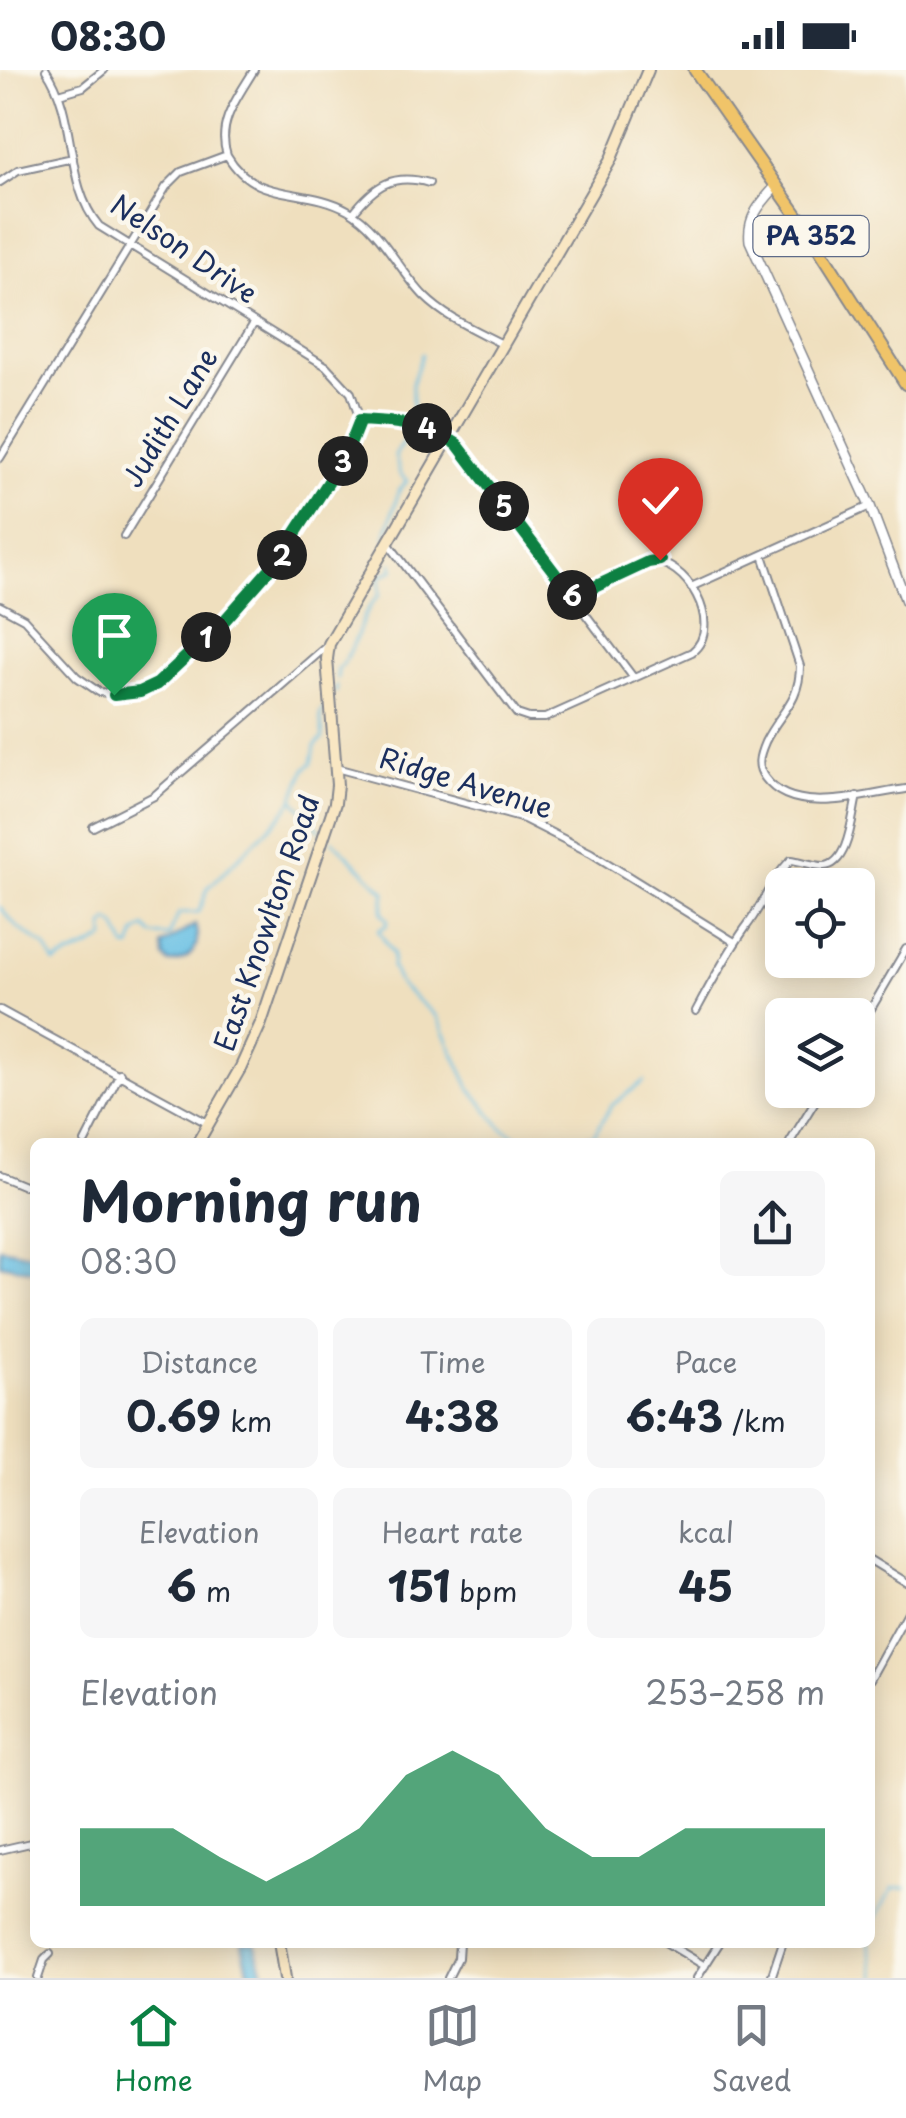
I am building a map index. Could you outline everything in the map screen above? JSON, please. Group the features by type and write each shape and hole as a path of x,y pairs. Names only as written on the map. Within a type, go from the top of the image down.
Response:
{"main road":[{"path":"329,644 610,161 648,70"},
{"name":"PA 352","path":"695,70 777,185 906,384"},
{"name":"East Knowlton Road","path":"200,1138 253,1043 332,813 336,768 329,644"},
{"path":"280,1948 285,1978"}],"street":[{"name":"Nelson Drive","path":"46,70 60,94 90,214 100,226 326,366 340,378 360,420"},
{"path":"60,94 83,87 104,70"},
{"path":"254,70 226,122 223,136 227,156 250,183 327,202 352,213 432,303 502,344"},
{"path":"0,458 130,244 176,176 227,156"},
{"path":"0,182 20,170 73,158"},
{"path":"352,213 368,193 385,182 406,178 429,183"},
{"path":"777,185 754,213 749,226 750,240 870,506 906,601"},
{"name":"Judith Lane","path":"124,536 254,323"},
{"path":"0,606 24,619 77,677 100,692 128,695 155,685 225,620 278,560 346,455 360,420 407,422 457,444 633,678"},
{"path":"692,587 870,506"},
{"path":"387,542 517,714 529,718 545,718 692,652 706,632 692,587 660,560 573,597"},
{"path":"763,555 800,666 800,686 762,748 758,763 762,775 788,796 810,801 906,789"},
{"path":"93,827 154,796 329,644"},
{"name":"Ridge Avenue","path":"336,768 524,819 591,853 733,941"},
{"path":"696,1011 733,941 746,928 779,872 791,860 826,866 844,850 857,796"},
{"path":"875,1002 906,949"},
{"path":"0,1010 209,1124"},
{"path":"87,1138 120,1073"},
{"path":"792,1138 811,1108"},
{"path":"0,1176 30,1185"},
{"path":"875,1563 906,1582"},
{"path":"875,1670 906,1614"},
{"path":"0,1850 30,1843"},
{"path":"448,1978 459,1948"},
{"path":"674,1948 705,1966"},
{"path":"697,1978 716,1948"},
{"path":"772,1978 781,1948"},
{"path":"38,1978 50,1954"}],"water":[{"path":"195,925 197,940 193,951 169,963 162,945"},
{"path":"0,1248 30,1254 30,1270 0,1264"},
{"path":"243,1948 257,1948 266,1978 250,1978"}],"waterway":[{"path":"412,413 412,384 422,354"},
{"path":"385,537 399,491 407,481 400,474 395,456 408,433"},
{"path":"337,678 368,610 379,596 380,576 394,570 392,563"},
{"path":"336,692 337,685"},
{"path":"0,907 17,927 45,946 55,963 105,938 104,926 109,921 116,926 126,947 131,948 136,933 145,927 152,935 169,936 179,913 199,912 208,888 293,800 305,769 312,763 315,746 323,738 320,714 325,707"},
{"path":"295,801 320,830"},
{"path":"332,840 385,892 382,913 388,920 378,930 393,954 392,967 400,985 437,1017 470,1088 502,1128 520,1138"},
{"path":"580,1138 594,1135 611,1106 644,1081"},
{"path":"875,1919 893,1888 906,1887"},
{"path":"870,1948 876,1978"}],"route":[{"path":"114,695 140,692 157,684 225,620 278,560 346,455 360,420 407,422 438,432 457,444 573,597 660,560"}]}
